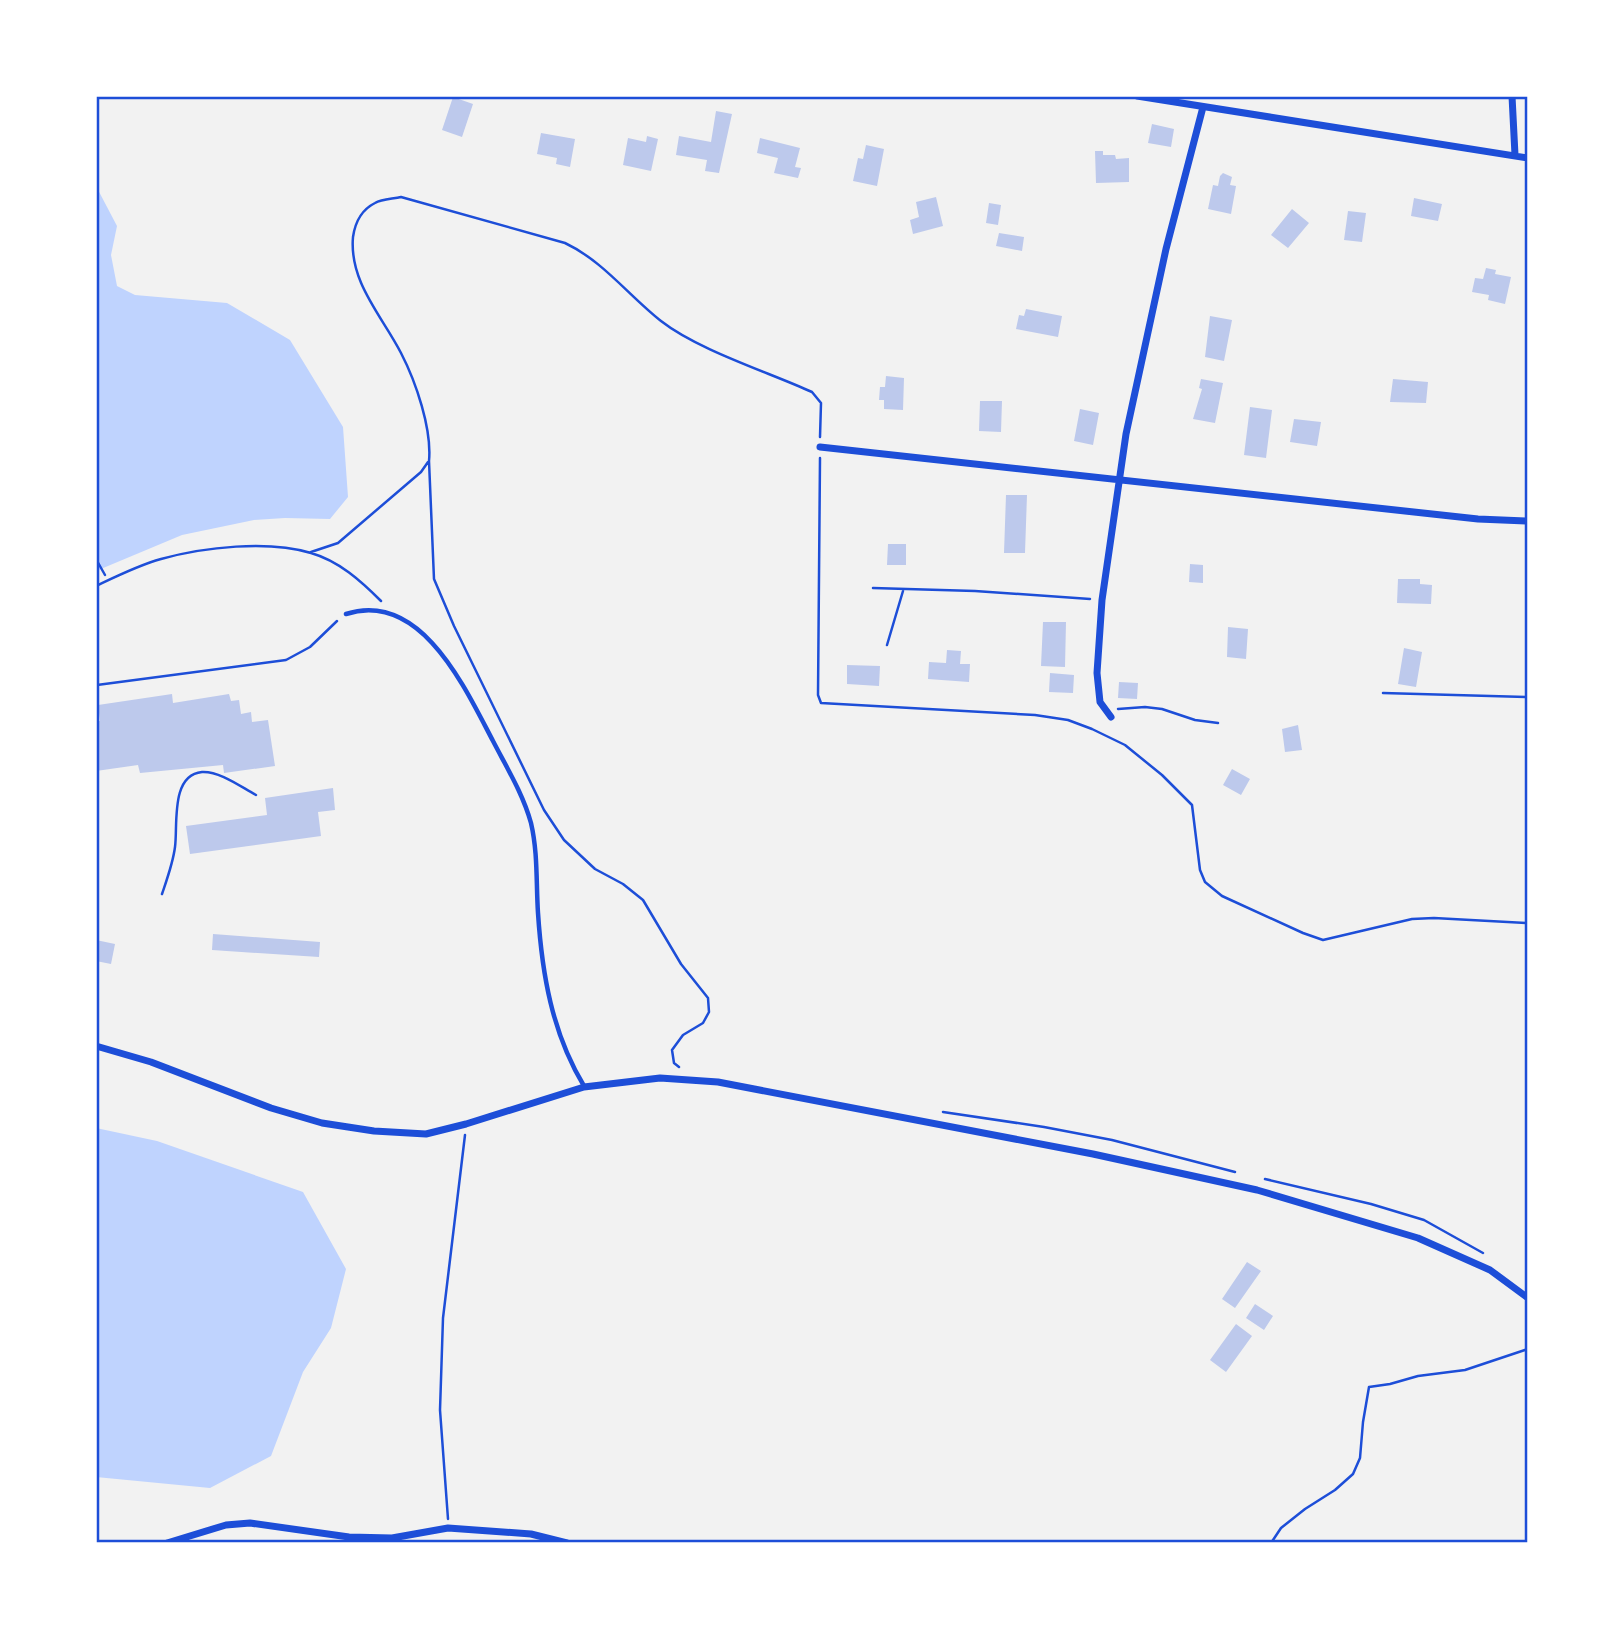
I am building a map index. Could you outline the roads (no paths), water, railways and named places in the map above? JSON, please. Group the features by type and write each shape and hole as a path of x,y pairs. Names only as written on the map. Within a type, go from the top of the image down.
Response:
{"street":[{"path":"1137,96 1528,158"},
{"path":"1512,96 1515,155"},
{"path":"1108,714 1100,702 1096,684 1102,600 1126,434 1166,249 1203,107"},
{"path":"820,447 1478,519 1528,521"},
{"path":"96,1046 151,1062 271,1108 321,1123 374,1131 426,1134 466,1125 584,1087 660,1078 718,1082 1093,1154 1257,1190 1418,1238 1490,1270 1528,1298"},
{"path":"167,1543 226,1525 250,1523 349,1537 392,1538 449,1528 531,1534 567,1543"}],"lane":[{"path":"346,614 367,611 397,616 420,632 444,656 481,718 526,808 536,848 538,914 544,970 553,1017 569,1061 584,1087"}],"water":[{"path":"96,186 117,226 111,255 117,286 135,295 227,303 290,340 343,427 348,497 330,519 254,520 182,535 96,571"},
{"path":"96,1128 157,1141 303,1192 346,1269 331,1328 303,1372 271,1456 210,1488 96,1477"}]}
